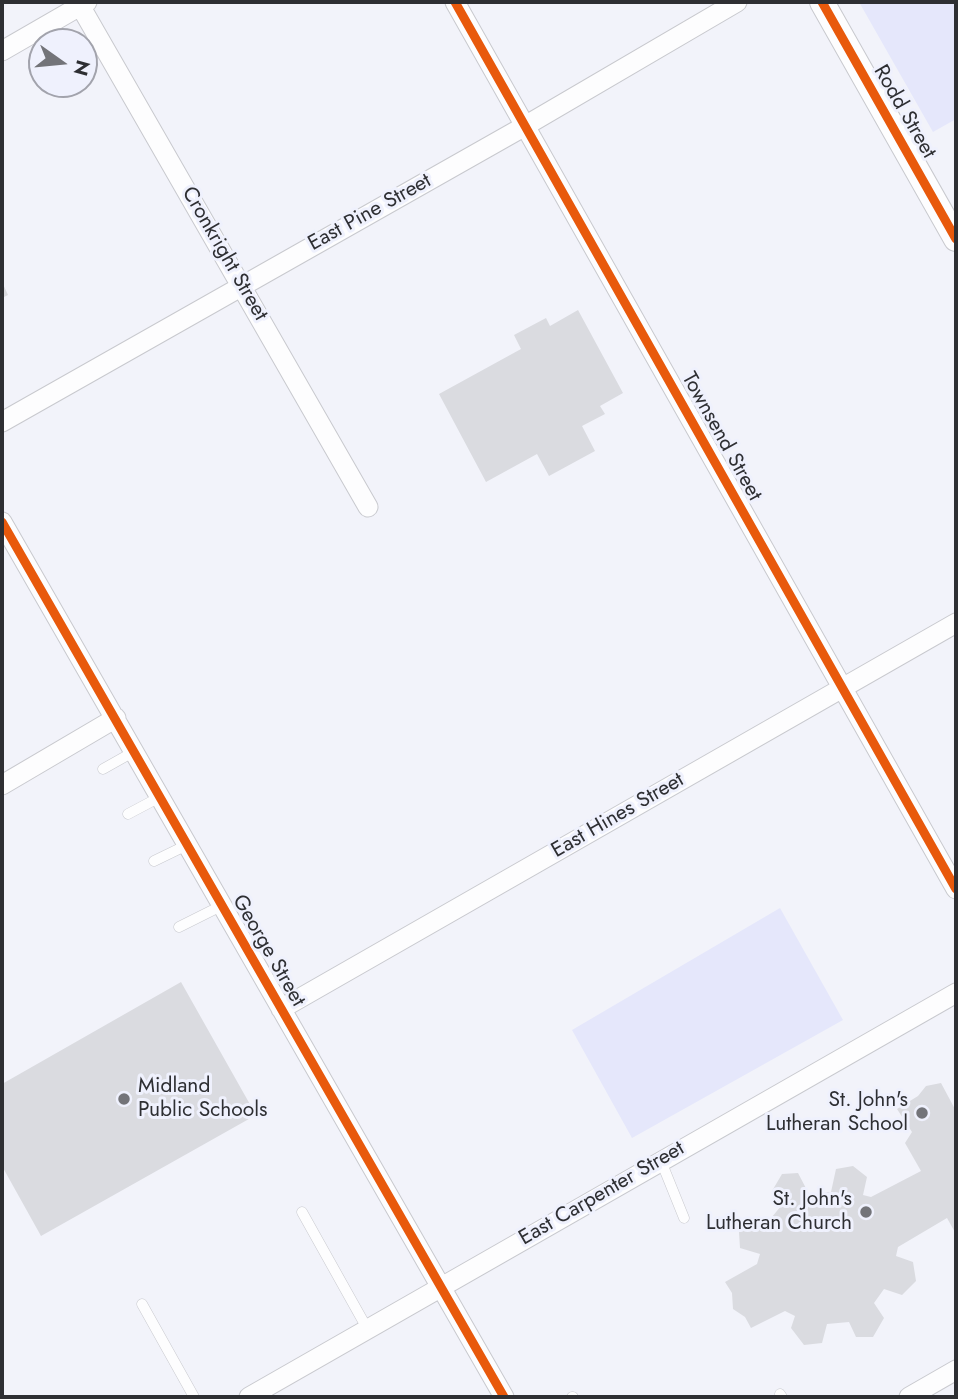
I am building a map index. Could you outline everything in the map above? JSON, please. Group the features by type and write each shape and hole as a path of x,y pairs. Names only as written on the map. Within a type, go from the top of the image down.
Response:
{"street":[{"name":"Townsend Street","path":"455,2 956,889"},
{"name":"East Pine Street","path":"2,422 525,126 737,2"},
{"name":"Rodd Street","path":"822,2 956,240"},
{"path":"2,51 82,3"},
{"name":"Cronkright Street","path":"82,3 368,508"},
{"name":"George Street","path":"2,522 504,1397"},
{"name":"East Hines Street","path":"281,1009 956,623"},
{"path":"2,785 116,718"},
{"name":"East Carpenter Street","path":"249,1397 956,993"},
{"path":"909,1397 956,1370"}],"lane":[{"path":"103,769 135,751"},
{"path":"128,814 160,797"},
{"path":"155,862 187,845"},
{"path":"179,927 221,906"},
{"path":"661,1160 684,1218"},
{"path":"302,1212 368,1329"},
{"path":"142,1304 194,1397"}],"shaded area":[{"path":"859,2 956,2 956,119 933,132"},
{"path":"780,908 843,1020 632,1138 572,1030"}],"building":[{"path":"2,282 8,295 2,298"},
{"path":"578,310 623,393 600,406 605,414 582,426 595,451 549,476 537,454 486,482 439,394 521,349 514,335 546,318 550,326"},
{"name":"Midland Public Schools","path":"181,982 256,1115 41,1236 2,1166 2,1084"},
{"name":"St. John's Lutheran Church","path":"941,1083 956,1111 956,1234 947,1218 898,1247 896,1256 913,1262 916,1281 902,1295 884,1289 874,1303 884,1318 873,1337 856,1337 849,1322 827,1324 822,1343 804,1345 791,1328 795,1316 785,1311 751,1328 745,1317 733,1309 732,1293 725,1282 757,1264 760,1254 740,1248 739,1232 749,1218 767,1223 781,1206 772,1191 782,1174 798,1173 809,1194 831,1192 836,1169 853,1166 867,1177 863,1195 871,1197 921,1171 905,1143 912,1132 897,1109 918,1096 926,1086"}],"cycle path":[{"path":"455,2 956,889"},
{"path":"822,2 956,239"},
{"path":"2,522 504,1397"}],"place":[{"name":"Midland Public Schools","path":"124,1099"},
{"name":"St. John's Lutheran School","path":"922,1113"},
{"name":"St. John's Lutheran Church","path":"866,1212"}]}
